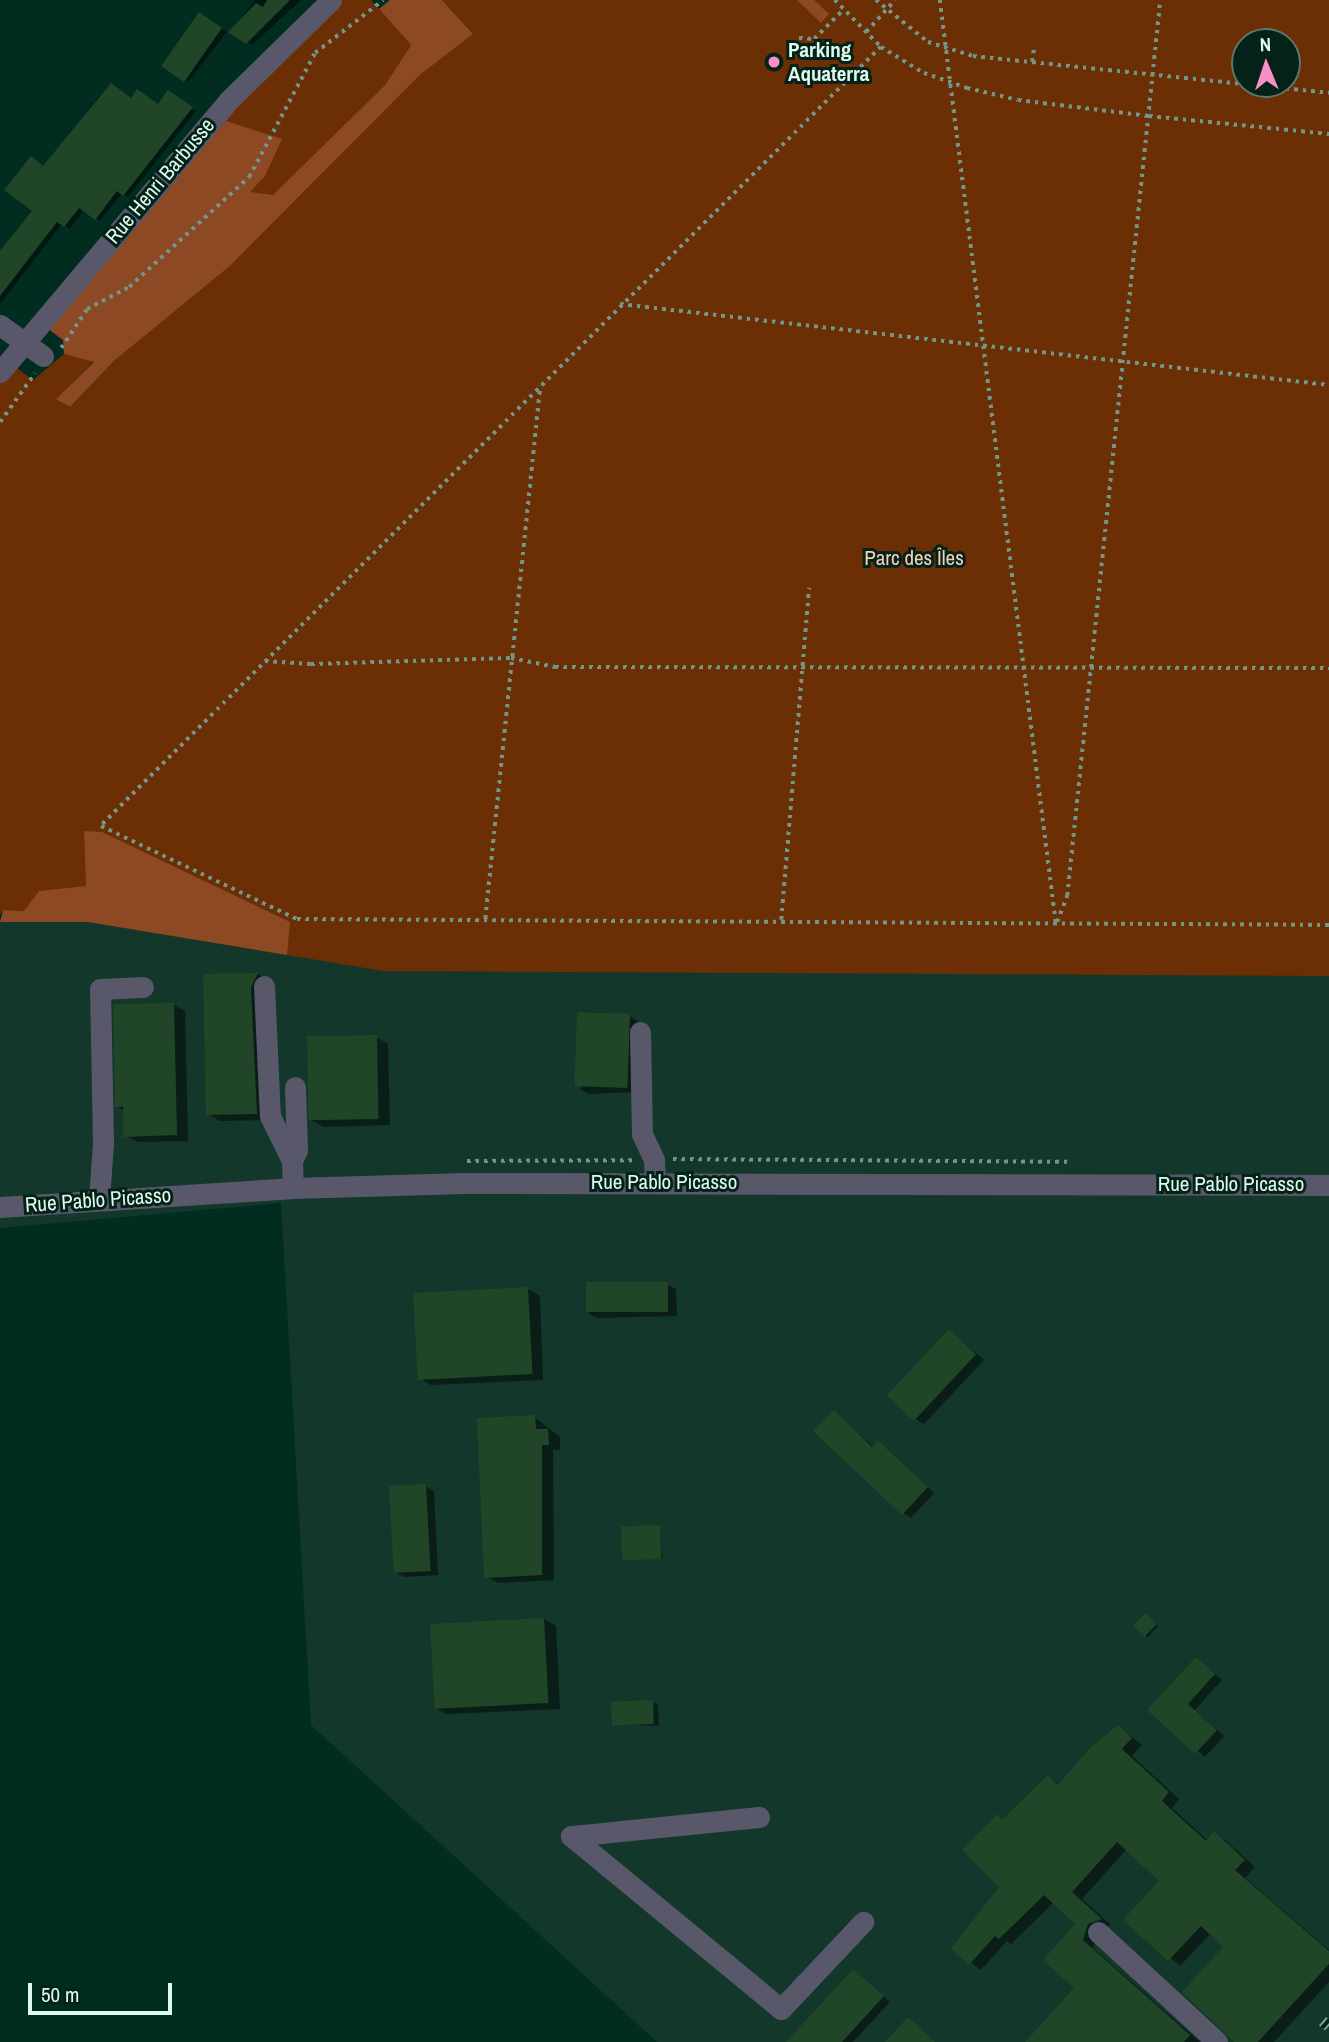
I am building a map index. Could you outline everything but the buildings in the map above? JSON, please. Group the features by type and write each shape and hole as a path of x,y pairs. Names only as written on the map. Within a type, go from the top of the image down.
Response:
{"street":[{"name":"Rue Henri Barbusse","path":"0,372 228,101 331,0"},
{"path":"0,325 47,358"},
{"path":"264,986 270,1116 292,1161 293,1188"},
{"path":"99,1199 103,1143 100,989 143,987"},
{"path":"640,1032 642,1134 654,1160 654,1181"},
{"path":"292,1161 297,1150 295,1087"},
{"name":"Rue Pablo Picasso","path":"0,1207 293,1188 654,1181 1329,1185"},
{"path":"759,1817 570,1836 781,2009 863,1922"},
{"path":"1098,1932 1217,2042"}],"path":[{"path":"0,422 87,309 129,287 249,177 315,54 383,0"},
{"path":"835,0 881,47 951,84 1018,100 1329,134"},
{"path":"876,0 928,42 947,49 1032,62 1329,93"},
{"path":"866,32 895,0"},
{"path":"940,0 986,346 1056,923"},
{"path":"1056,923 1067,896 1160,0"},
{"path":"799,38 814,39 845,9"},
{"path":"1032,62 1034,45"},
{"path":"881,47 620,304 101,826 297,919 1329,925"},
{"path":"620,304 1329,385"},
{"path":"485,919 540,386"},
{"path":"780,921 809,587"},
{"path":"265,661 310,664 512,658 555,667 1090,665 1329,668"}],"shaded area":[{"path":"390,0 442,0 473,34 420,75 230,266 114,361 70,407 56,399 94,362 64,354 63,340 48,329 223,120 282,139 265,176 250,192 273,195 385,85 411,45 379,9"},
{"path":"797,0 814,0 829,14 821,23"},
{"path":"84,831 102,832 290,922 287,955 88,922 0,922 3,910 24,911 39,891 86,886"},
{"path":"0,922 88,922 1046,973 1329,976 1329,2042 657,2042 311,1725 281,1203 0,1228"}],"green space":[{"path":"342,0 371,0 411,45 385,85 273,196 249,193 223,120 298,38"},
{"name":"Parc des Îles","path":"442,0 1329,0 1329,976 383,971 24,911 3,910 0,915 0,382 14,366 33,380 64,354 94,361 57,399 70,407 114,361 230,266 420,75 473,34"}],"railway":[{"path":"1322,2028 1329,2020"}],"place":[{"name":"Parking Aquaterra","path":"774,62"}]}
